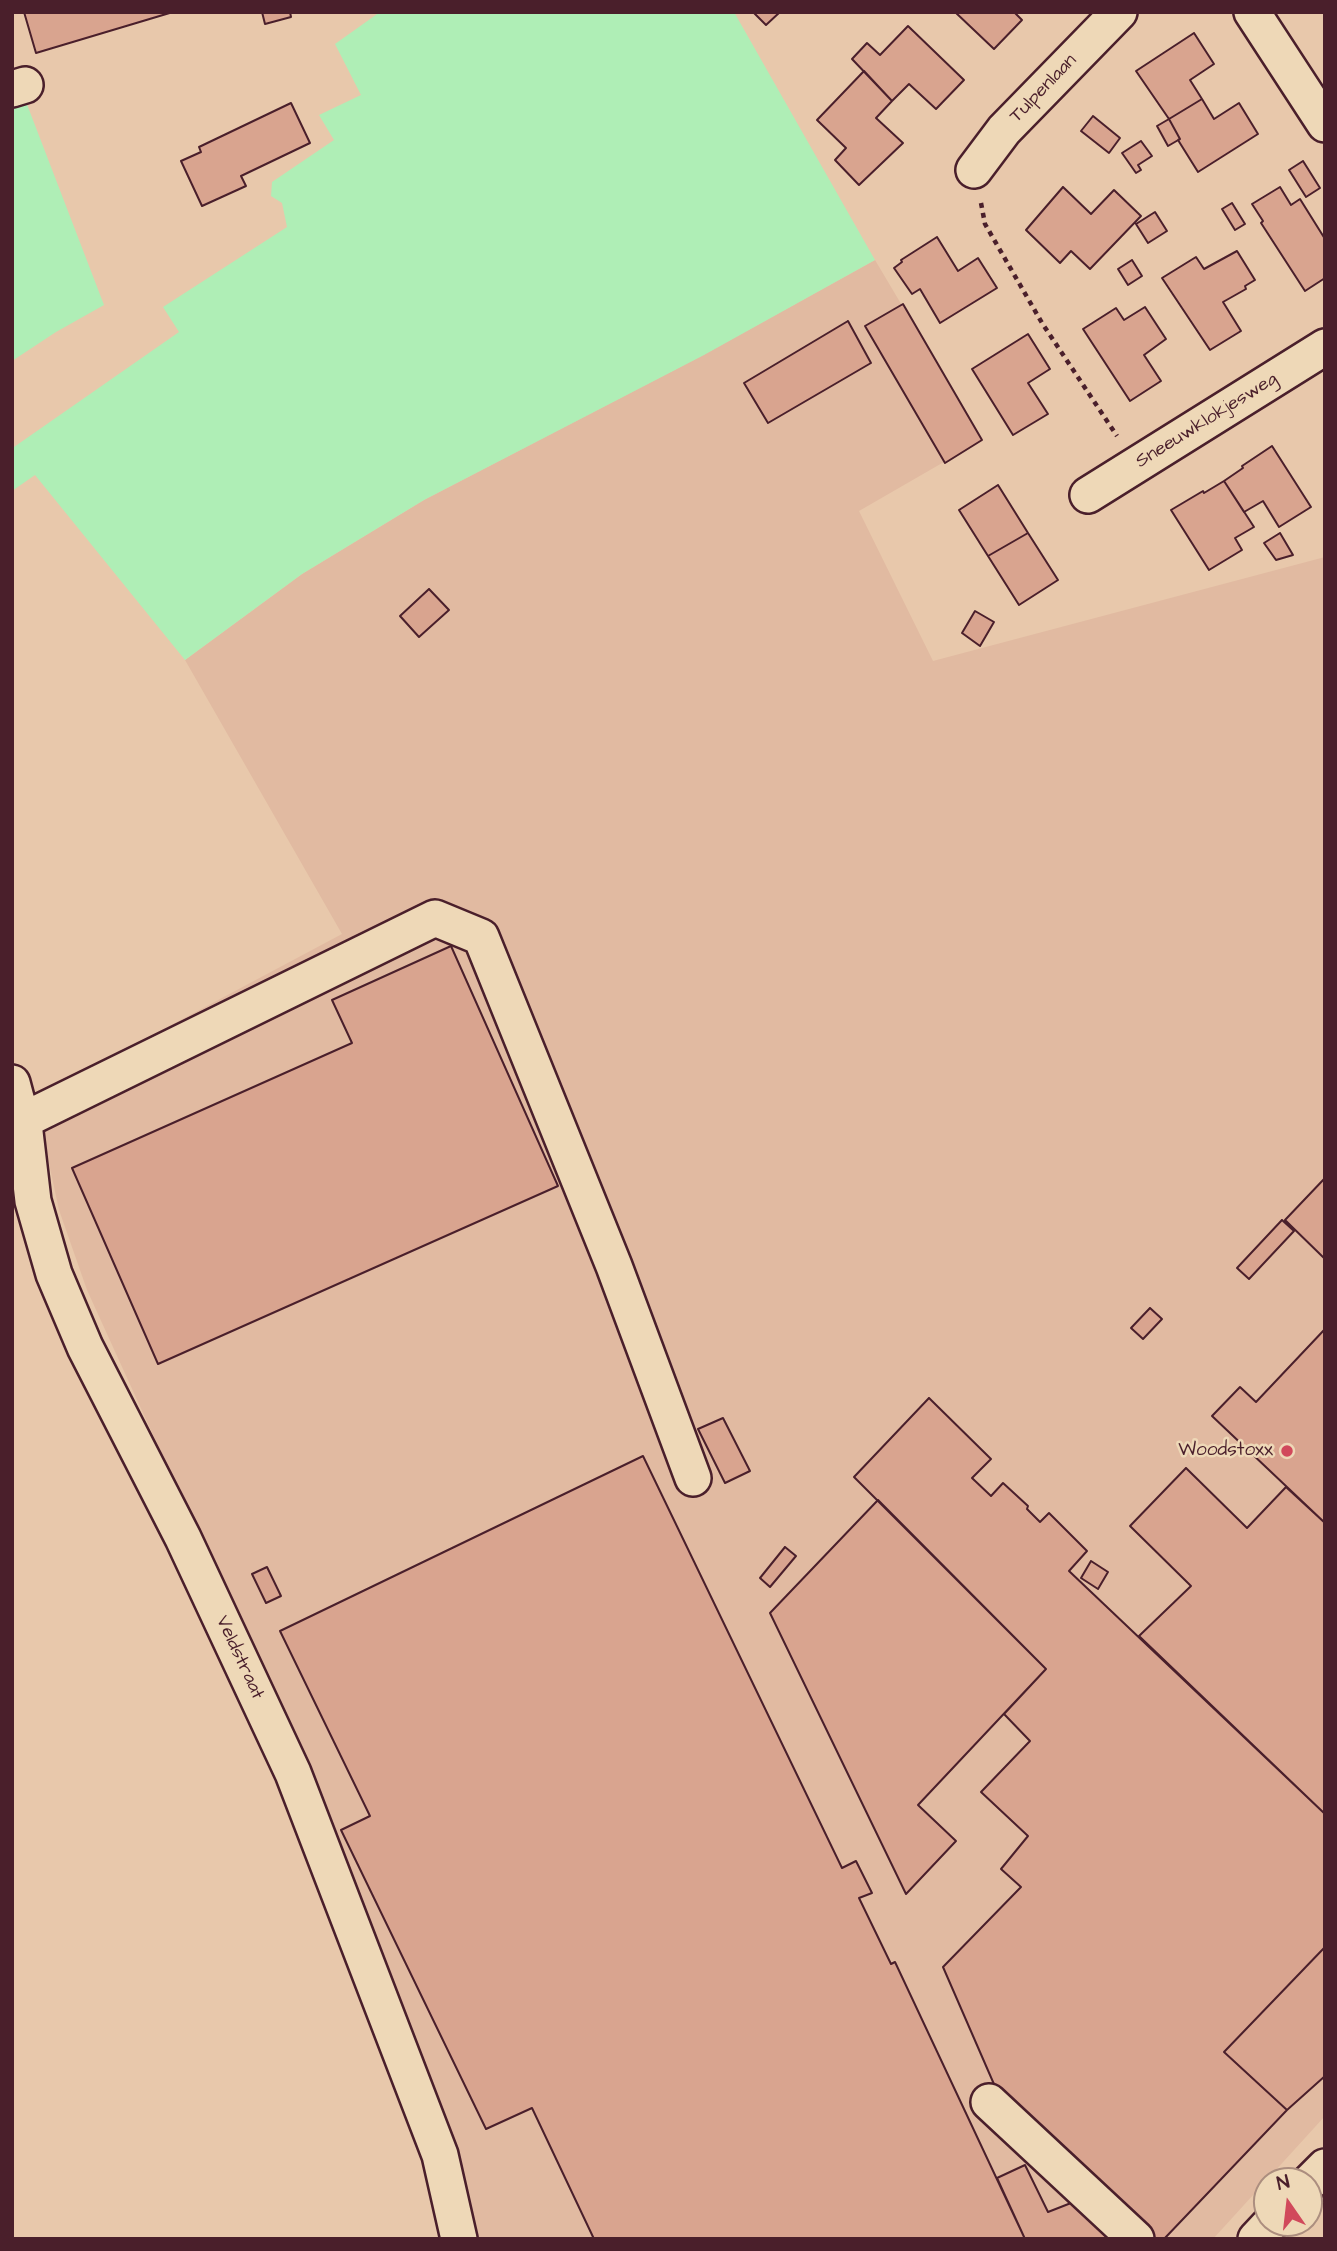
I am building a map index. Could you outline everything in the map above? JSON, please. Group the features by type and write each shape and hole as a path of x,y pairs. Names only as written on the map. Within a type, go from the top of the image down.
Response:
{"street":[{"name":"Tulpenlaan","path":"974,170 1004,130 1119,12"},
{"path":"1252,12 1325,124"},
{"name":"Sneeuwklokjesweg","path":"1088,495 1325,347"},
{"path":"22,1121 435,918 481,937 614,1266 693,1478"},
{"name":"Veldstraat","path":"12,1083 22,1121 33,1201 54,1274 85,1347 183,1538 293,1773 439,2155 459,2239"},
{"path":"989,2102 1136,2239"}],"path":[{"path":"974,170 985,224 1042,323 1137,466"}],"shaded area":[{"path":"875,260 982,440 859,511 933,661 1325,557 1325,2116 1279,2167 1253,2167 1253,2195 1213,2239 471,2239 307,1773 87,1290 59,1210 47,1154 40,1095 342,934 185,660 302,574 424,500 703,355"}],"green space":[{"path":"380,12 734,12 875,260 704,355 424,500 302,574 185,660 35,475 12,491 12,445 14,447 179,332 163,307 287,227 282,203 271,196 272,182 334,140 319,115 361,95 335,44"},
{"path":"23,94 104,305 12,361 12,98"}],"building":[{"path":"24,12 173,12 36,53"},
{"path":"262,12 290,12 291,17 265,24"},
{"path":"753,12 780,12 766,25"},
{"path":"955,12 1014,12 1022,20 994,49"},
{"path":"908,26 964,80 936,109 909,84 892,101 852,59 867,43 880,55"},
{"path":"1194,33 1214,64 1190,80 1202,99 1169,119 1136,71"},
{"path":"864,71 892,101 876,118 903,143 859,185 835,160 846,148 817,120"},
{"path":"1202,99 1214,119 1239,103 1258,134 1198,172 1178,140 1180,139 1169,119"},
{"path":"291,103 310,143 241,176 246,186 202,206 181,161 201,152 199,147"},
{"path":"1093,116 1120,138 1109,153 1081,131"},
{"path":"1169,119 1180,139 1168,146 1157,126"},
{"path":"1141,141 1152,156 1138,165 1141,170 1136,173 1122,153"},
{"path":"1303,161 1320,188 1306,197 1289,170"},
{"path":"1063,187 1091,214 1114,190 1141,216 1090,269 1071,251 1060,263 1026,230"},
{"path":"1280,187 1291,205 1300,199 1325,239 1325,278 1305,291 1261,223 1263,221 1252,204"},
{"path":"1232,203 1245,224 1235,230 1222,209"},
{"path":"1155,212 1167,231 1148,243 1136,224"},
{"path":"937,237 958,271 978,258 997,288 940,323 920,289 912,294 894,268 901,260"},
{"path":"1237,251 1255,280 1245,286 1246,289 1223,302 1241,331 1210,350 1162,278 1196,257 1204,269"},
{"path":"1132,260 1142,276 1128,285 1118,269"},
{"path":"903,304 982,440 945,463 865,326"},
{"path":"1145,307 1166,339 1144,355 1161,381 1130,401 1083,329 1116,308 1124,320"},
{"path":"848,321 871,363 768,423 744,383"},
{"path":"1028,334 1050,369 1028,383 1048,414 1013,435 972,369"},
{"path":"1272,446 1311,507 1279,527 1263,501 1244,512 1224,481"},
{"path":"1224,481 1254,527 1235,538 1242,550 1209,570 1171,510"},
{"path":"998,485 1028,533 988,556 959,510"},
{"path":"1028,533 1058,580 1019,605 988,556"},
{"path":"1280,533 1293,555 1276,560 1264,543"},
{"path":"429,589 449,610 419,637 400,616"},
{"path":"975,611 994,622 980,646 962,633"},
{"path":"451,946 558,1186 158,1364 72,1168 352,1043 332,1000"},
{"path":"1325,1178 1325,1259 1285,1220"},
{"path":"1282,1220 1294,1231 1249,1279 1237,1268"},
{"path":"1150,1308 1162,1319 1143,1339 1131,1328"},
{"name":"Woodstoxx","path":"1325,1329 1325,1523 1212,1416 1240,1387 1256,1402"},
{"path":"929,1398 991,1459 972,1478 991,1496 1003,1483 1028,1506 1027,1509 1040,1522 1049,1513 1087,1551 1069,1571 1325,1814 1325,1947 1224,2052 1287,2110 1164,2239 1148,2239 1000,2098 943,1967 1021,1887 1001,1869 1028,1836 981,1792 1030,1741 1004,1714 1046,1669 854,1477"},
{"path":"723,1418 750,1471 725,1483 698,1429"},
{"path":"643,1456 842,1868 856,1861 872,1893 859,1898 891,1964 895,1962 1025,2239 594,2239 532,2108 486,2129 341,1830 370,1816 280,1631"},
{"path":"1186,1468 1247,1528 1286,1487 1325,1523 1325,1814 1139,1636 1191,1586 1130,1526"},
{"path":"878,1500 1046,1669 918,1805 956,1841 906,1894 770,1613"},
{"path":"785,1547 796,1556 770,1587 760,1578"},
{"path":"1091,1561 1108,1572 1098,1589 1081,1578"},
{"path":"267,1567 281,1596 266,1603 252,1574"},
{"path":"1325,1947 1325,2076 1287,2110 1224,2052"},
{"path":"1025,2165 1048,2212 1071,2203 1111,2239 1025,2239 997,2178"}],"place":[{"name":"Woodstoxx","path":"1287,1451"}]}
